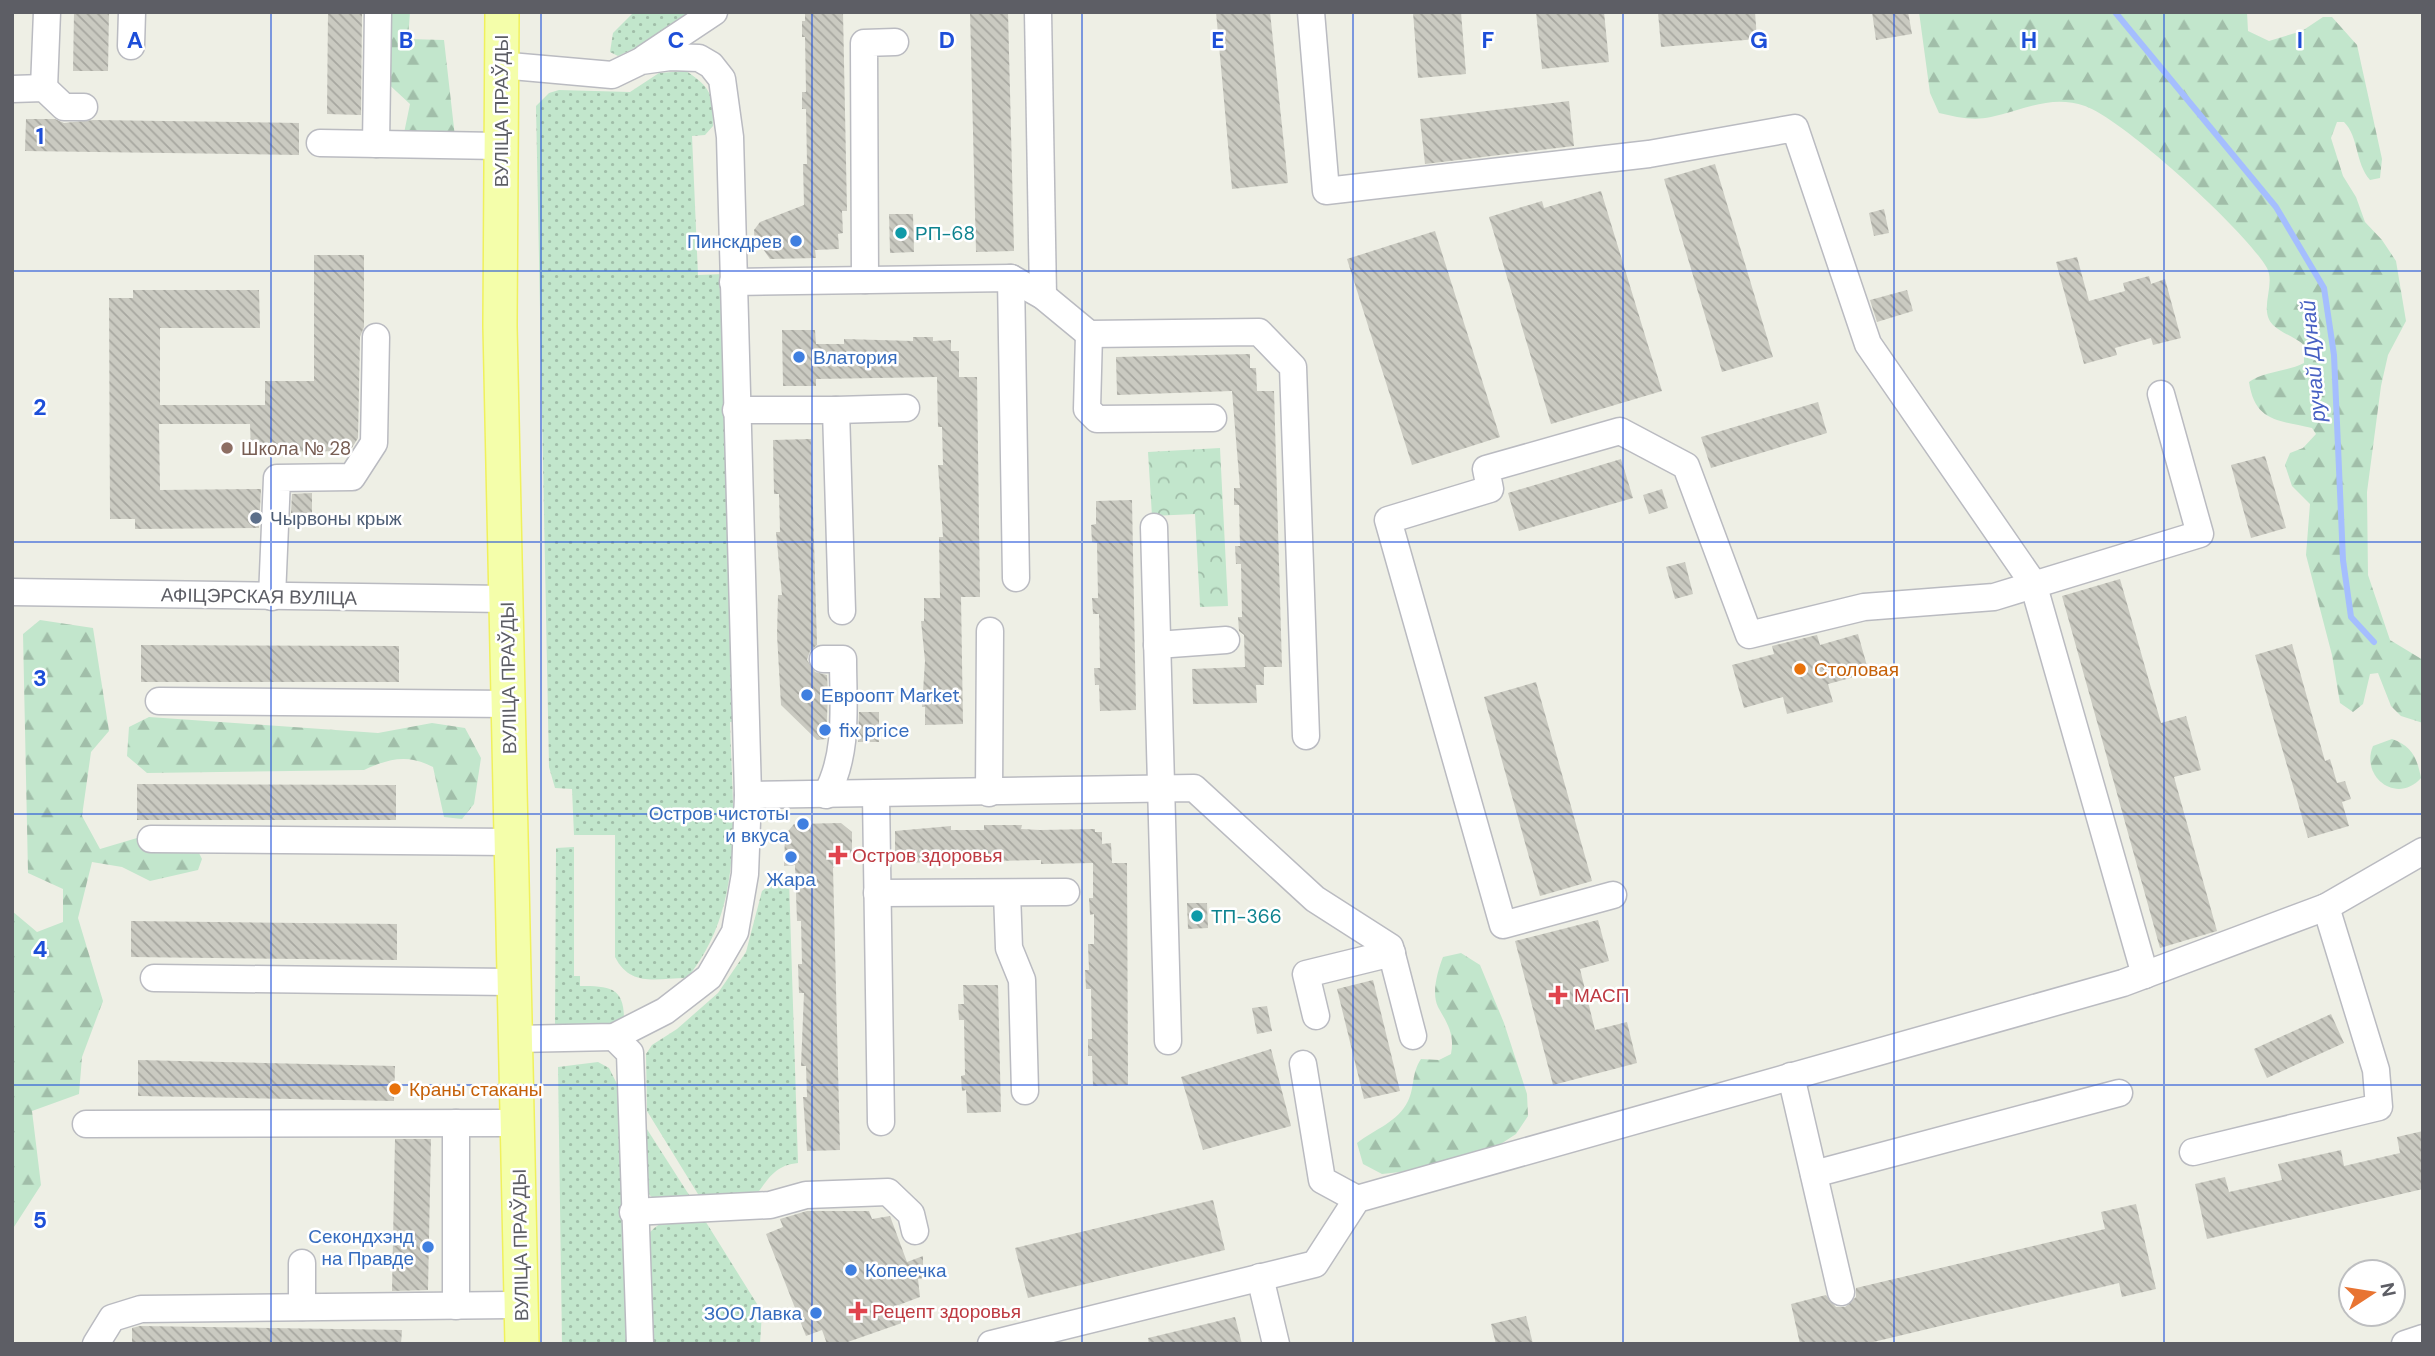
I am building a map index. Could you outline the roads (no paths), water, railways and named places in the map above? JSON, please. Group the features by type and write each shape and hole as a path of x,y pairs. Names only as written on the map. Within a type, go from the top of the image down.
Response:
{"main road":[{"name":"ВУЛІЦА ПРАЎДЫ","path":"502,12 500,146 506,599 522,1344"}],"street":[{"path":"44,88 47,12"},
{"path":"131,46 132,12"},
{"path":"376,144 378,12"},
{"path":"500,65 612,75 641,61 714,12"},
{"path":"1038,12 1043,296"},
{"path":"1311,12 1326,191 1649,154 1795,128 1868,344 2033,583 2145,975"},
{"path":"865,280 864,43 895,42"},
{"path":"516,1038 614,1037 665,1011 709,977 735,932 745,874 748,795 730,137 722,79 711,65 699,58 670,57 641,61"},
{"path":"12,89 44,88 64,107 84,107"},
{"path":"320,143 500,146"},
{"path":"733,282 1011,278 1043,296 1089,334 1259,332 1293,367 1306,736"},
{"path":"1011,278 1016,578"},
{"path":"1089,334 1087,409 1097,419 1213,418"},
{"path":"272,597 277,478 352,477 374,443 376,337"},
{"path":"1613,895 1503,925 1388,520 1490,489 1486,469 1620,431 1686,466 1749,635 1864,607 1994,597 2200,534 2161,394"},
{"path":"736,410 906,408"},
{"path":"836,410 842,611"},
{"path":"1154,527 1159,789 1168,1041"},
{"name":"АФІЦЭРСКАЯ ВУЛІЦА","path":"12,592 506,599"},
{"path":"989,793 990,631"},
{"path":"1157,645 1226,640"},
{"path":"823,659 842,659 843,735 838,773 827,795"},
{"path":"159,701 509,704"},
{"path":"748,795 1194,788 1315,899 1390,947 1413,1036"},
{"path":"876,795 881,1122"},
{"path":"151,839 512,842"},
{"path":"1005,1342 1315,1264 1357,1199 2145,975 2326,907 2423,851"},
{"path":"877,893 1066,892"},
{"path":"1007,893 1009,948 1022,980 1025,1091"},
{"path":"2193,1152 2379,1107 2376,1070 2326,907"},
{"path":"1315,1016 1306,974 1392,953"},
{"path":"154,978 514,982"},
{"path":"614,1037 630,1053 633,1212 640,1344"},
{"path":"1303,1064 1322,1180 1357,1199"},
{"path":"1791,1076 1841,1292"},
{"path":"1814,1174 2119,1093"},
{"path":"456,1123 456,1306"},
{"path":"86,1124 517,1123"},
{"path":"633,1212 769,1205 806,1195 888,1192 911,1213 915,1231"},
{"path":"302,1263 302,1307"},
{"path":"1260,1277 1276,1344"},
{"path":"96,1344 141,1309 521,1305"},
{"path":"2405,1344 2423,1338"}],"waterway":[{"name":"ручай Дунай","path":"2115,12 2276,207 2324,288 2334,355 2343,560 2351,617 2374,642"}],"place":[{"name":"РП-68","path":"901,233"},
{"name":"Пинскдрев","path":"796,241"},
{"name":"Влатория","path":"799,357"},
{"name":"Школа № 28","path":"227,448"},
{"name":"Чырвоны крыж","path":"256,518"},
{"name":"Столовая","path":"1800,669"},
{"name":"Евроопт Market","path":"807,695"},
{"name":"fix price","path":"825,730"},
{"name":"Остров чистоты и вкуса","path":"803,824"},
{"name":"Остров здоровья","path":"838,855"},
{"name":"Жара","path":"791,857"},
{"name":"ТП-366","path":"1197,916"},
{"name":"МАСП","path":"1558,995"},
{"name":"Краны стаканы","path":"395,1089"},
{"name":"Секондхэнд на Правде","path":"428,1247"},
{"name":"Копеечка","path":"851,1270"},
{"name":"Рецепт здоровья","path":"858,1311"},
{"name":"ЗОО Лавка","path":"816,1313"}]}
